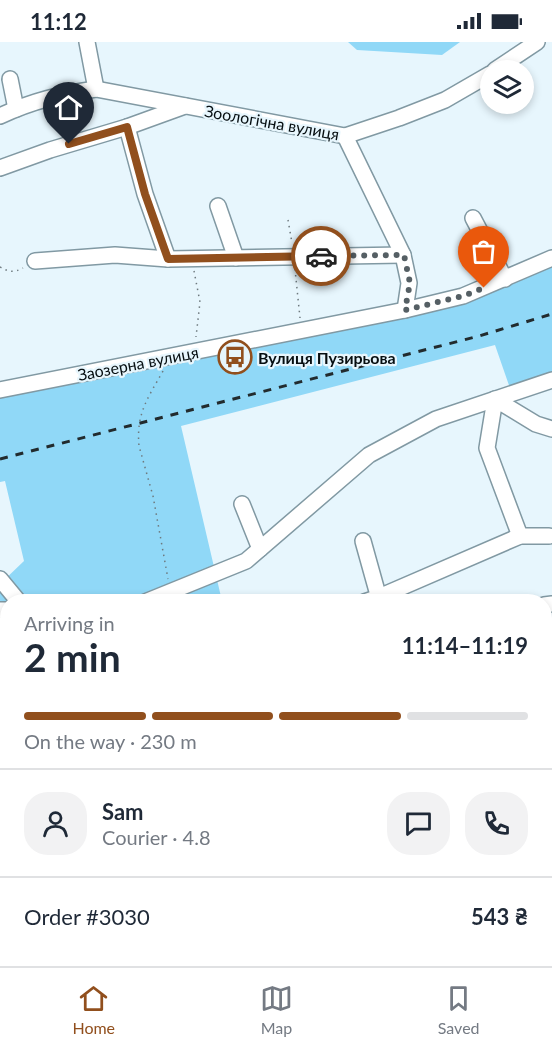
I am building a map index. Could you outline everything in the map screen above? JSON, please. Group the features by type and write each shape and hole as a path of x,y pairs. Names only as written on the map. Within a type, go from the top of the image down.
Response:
{"street":[{"path":"87,42 96,89"},
{"path":"510,60 537,42"},
{"path":"10,79 16,109"},
{"name":"Зоологічна вулиця","path":"0,116 42,99 96,89 345,136 445,100 480,80"},
{"name":"Зоологічна вулиця","path":"0,168 185,106"},
{"path":"127,127 145,194 168,259"},
{"path":"345,136 404,255 410,283 405,310"},
{"path":"218,206 236,258"},
{"path":"473,218 505,279"},
{"path":"35,261 115,255 168,259 404,255"},
{"name":"Заозерна вулиця","path":"0,390 405,310 463,296 551,257"},
{"path":"176,594 246,561 369,455 436,419 552,380"},
{"path":"495,399 536,424 552,429"},
{"path":"495,399 487,448 520,536"},
{"path":"242,504 260,549"},
{"path":"388,594 520,536 549,536"},
{"path":"363,541 373,594"},
{"path":"0,579 13,594"}],"path":[{"path":"288,220 301,330"},
{"path":"192,258 200,302 194,352"},
{"path":"0,267 16,272 35,261"},
{"path":"169,594 153,496 138,437 144,404 171,356"}],"shaded area":[{"path":"348,42 460,42 442,55 357,50"},
{"path":"552,258 552,377 511,391 495,345 181,426 220,594 0,594 0,584 24,561 5,481 0,482 0,390 405,310"}],"railway":[{"path":"0,459 479,336 552,314"}],"way so far":[{"path":"321,256 404,255 410,283 405,310 463,296 484,288"}],"place":[{"name":"Вулиця Пузирьова","path":"235,357"}],"route":[{"path":"69,144 127,127 145,194 168,259 321,256"}]}
